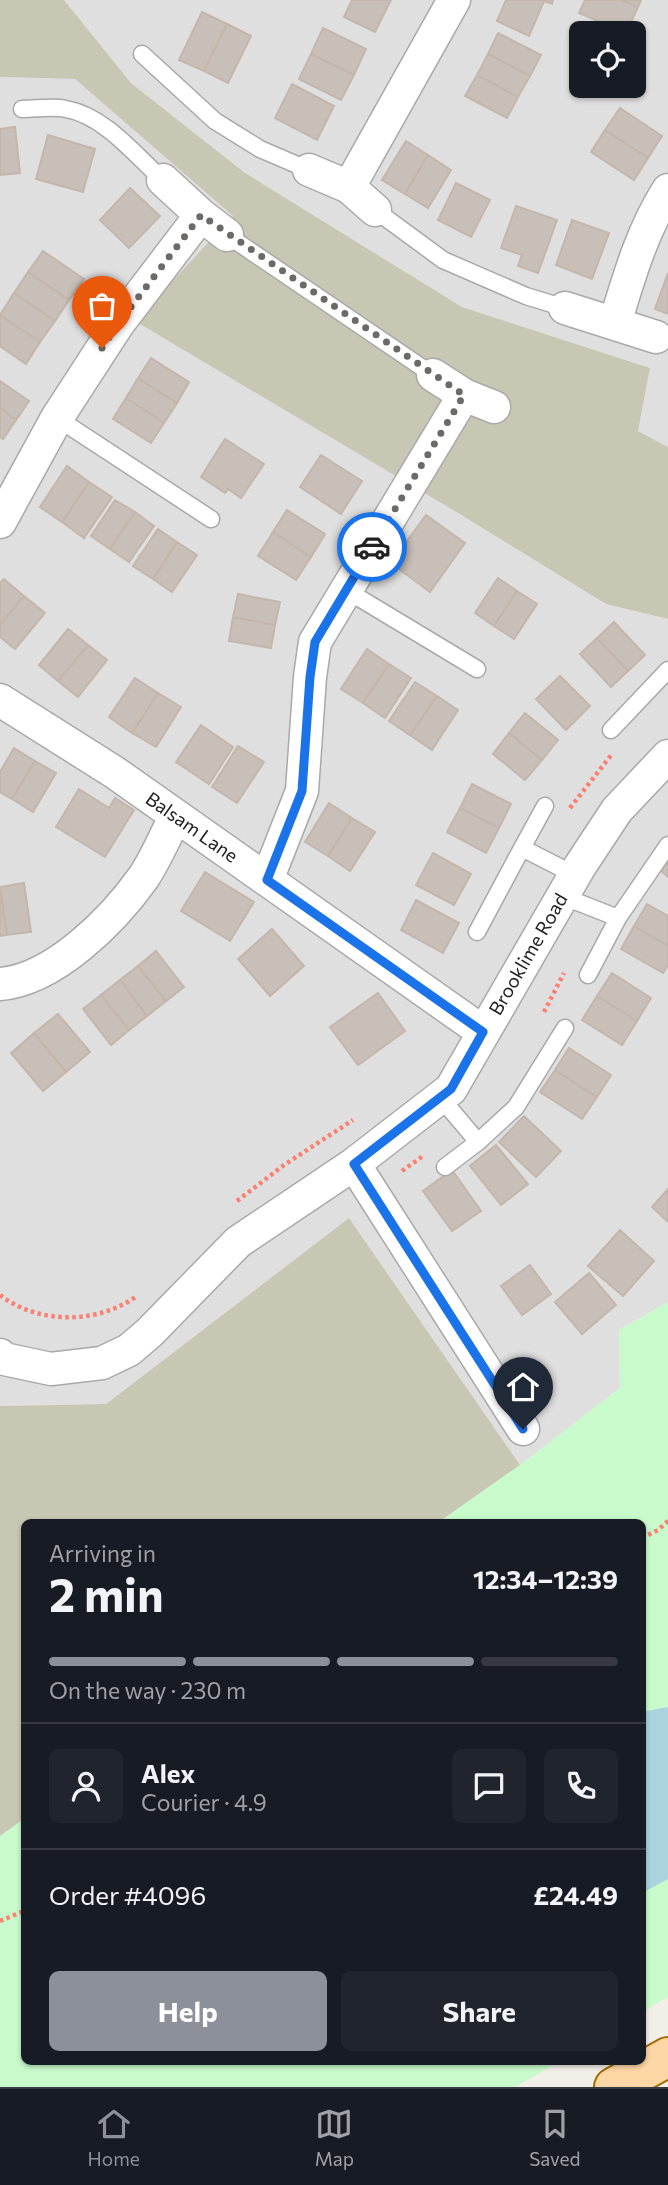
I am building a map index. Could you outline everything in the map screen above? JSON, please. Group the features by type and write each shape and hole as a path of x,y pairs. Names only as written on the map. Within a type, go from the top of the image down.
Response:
{"main road":[{"path":"614,2087 668,2057"}],"street":[{"path":"349,187 454,0"},
{"path":"309,170 349,187 375,210"},
{"path":"163,180 201,215 228,235"},
{"path":"615,323 632,265 656,209 668,190"},
{"path":"0,522 57,418 118,324 201,215"},
{"path":"565,308 662,339"},
{"path":"433,374 464,395 494,407"},
{"path":"267,880 302,791 315,642 464,395"},
{"name":"Balsam Lane","path":"0,700 114,772 483,1032"},
{"name":"Brooklime Road","path":"0,1355 4,1359 51,1369 102,1363 129,1350 238,1242 354,1164 451,1089 568,886 617,810 668,756"},
{"path":"0,984 24,980 61,960 108,920 144,877 176,816"},
{"path":"354,1164 523,1429"}],"lane":[{"path":"142,54 215,121 260,149 309,170"},
{"path":"22,109 63,108 91,118 163,180"},
{"path":"375,210 443,260 526,296 565,308"},
{"path":"228,235 433,374"},
{"path":"57,418 211,519"},
{"path":"346,590 477,669"},
{"path":"611,730 668,670"},
{"path":"477,932 545,806"},
{"path":"588,975 618,918 668,845"},
{"path":"522,848 568,886 618,918"},
{"path":"445,1167 478,1142 516,1107 565,1028"},
{"path":"440,1097 478,1142"}],"path":[{"path":"569,810 612,753"},
{"path":"228,1209 284,1166 360,1115"},
{"path":"0,1295 19,1307 44,1316 66,1317 109,1311 142,1293"},
{"path":"646,1536 668,1521"},
{"path":"0,1921 21,1913"}],"shaded area":[{"path":"0,0 64,0 131,83 245,173 462,307 650,368 638,431 668,447 668,619 606,604 135,321 233,216 75,79 0,77"},
{"path":"64,0 668,0 668,447 638,431 650,368 462,307 245,173 131,83"},
{"path":"0,77 75,79 233,216 136,321 606,604 668,619 668,1302 619,1330 620,1388 520,1465 349,1218 106,1404 0,1406"},
{"path":"349,1218 520,1465 443,1519 21,1519 21,1821 0,1836 0,1406 106,1404"}],"green space":[{"path":"668,1302 668,1997 646,2010 646,1519 443,1519 520,1465 620,1388 619,1330"},
{"path":"21,1821 21,2065 554,2065 515,2087 0,2087 0,1836"}],"water":[{"path":"668,1707 668,1879 646,1891 646,1711"}],"building":[{"path":"352,0 391,0 375,32 344,17"},
{"path":"506,0 553,0 552,4 544,1 529,36 497,21"},
{"path":"585,0 621,0 638,7 632,21 598,21 579,13"},
{"path":"621,0 641,0 638,7"},
{"path":"202,12 227,24 204,71 179,60"},
{"path":"227,24 251,36 228,83 204,71"},
{"path":"323,28 366,49 354,75 311,54"},
{"path":"498,33 541,55 530,76 488,54"},
{"path":"311,54 354,75 341,100 299,79"},
{"path":"488,54 530,76 518,97 477,75"},
{"path":"477,75 518,97 507,118 465,96"},
{"path":"292,84 334,106 317,140 275,118"},
{"path":"620,108 662,136 648,158 605,130"},
{"path":"15,127 20,173 0,175 0,129"},
{"path":"605,130 648,158 634,180 591,152"},
{"path":"48,135 95,149 83,192 36,179"},
{"path":"406,141 428,155 405,194 382,180"},
{"path":"428,155 451,170 428,208 405,194"},
{"path":"456,183 490,200 471,237 438,220"},
{"path":"130,188 160,216 129,248 100,220"},
{"path":"516,206 557,220 538,273 518,266 522,255 501,248"},
{"path":"572,220 609,233 592,279 556,265"},
{"path":"43,251 84,279 69,300 28,272"},
{"path":"28,272 69,300 55,321 14,293"},
{"path":"668,273 668,314 655,309"},
{"path":"14,293 55,321 40,342 0,315"},
{"path":"0,315 40,342 26,364 0,346"},
{"path":"151,358 189,382 177,403 138,378"},
{"path":"138,378 177,403 164,423 126,398"},
{"path":"0,381 29,401 16,420 0,408"},
{"path":"126,398 164,423 151,443 113,419"},
{"path":"0,408 16,420 3,439 0,437"},
{"path":"225,439 264,464 241,498 228,489 225,493 201,477"},
{"path":"321,455 362,481 341,514 300,487"},
{"path":"67,466 89,482 62,522 40,507"},
{"path":"89,482 112,497 84,538 62,522"},
{"path":"115,500 135,512 110,549 91,536"},
{"path":"287,510 325,534 311,557 273,532"},
{"path":"135,512 154,526 129,562 110,549"},
{"path":"426,515 465,543 430,592 391,563"},
{"path":"158,529 177,542 153,579 133,566"},
{"path":"273,532 311,557 296,580 258,556"},
{"path":"177,542 197,555 172,592 153,579"},
{"path":"498,578 517,591 494,626 475,613"},
{"path":"4,579 24,596 0,625 0,583"},
{"path":"517,591 537,604 514,639 494,626"},
{"path":"238,594 280,602 275,625 233,617"},
{"path":"24,596 45,613 15,649 0,637 0,625"},
{"path":"233,617 275,625 271,648 229,641"},
{"path":"614,622 645,655 628,671 597,638"},
{"path":"68,629 88,645 58,681 39,665"},
{"path":"597,638 628,671 611,687 580,654"},
{"path":"88,645 107,660 78,697 58,681"},
{"path":"367,649 389,664 363,703 341,689"},
{"path":"389,664 411,678 385,718 363,703"},
{"path":"560,676 590,706 566,730 536,699"},
{"path":"135,678 158,693 132,733 109,717"},
{"path":"415,682 437,696 410,735 389,721"},
{"path":"158,693 181,707 156,747 132,733"},
{"path":"437,696 458,710 432,750 410,735"},
{"path":"525,713 558,740 542,760 509,733"},
{"path":"201,725 233,747 209,784 176,762"},
{"path":"509,733 542,760 525,780 493,754"},
{"path":"238,746 264,762 237,803 212,787"},
{"path":"14,748 35,761 12,799 0,792 0,772"},
{"path":"35,761 56,773 33,812 12,799"},
{"path":"472,784 511,804 499,828 460,808"},
{"path":"79,789 109,808 115,798 134,810 105,857 56,827"},
{"path":"329,803 352,818 328,856 305,842"},
{"path":"460,808 499,828 486,853 447,832"},
{"path":"352,818 375,832 350,871 328,856"},
{"path":"433,853 471,874 454,905 416,885"},
{"path":"668,861 668,877 660,870"},
{"path":"205,872 254,902 230,941 181,911"},
{"path":"24,883 31,932 7,935 0,887"},
{"path":"0,893 7,935 0,936"},
{"path":"416,900 459,923 443,953 401,930"},
{"path":"647,904 668,916 668,946 634,926"},
{"path":"634,926 668,946 668,965 663,973 621,949"},
{"path":"272,929 304,966 270,996 238,959"},
{"path":"156,951 184,987 166,1001 138,966"},
{"path":"138,966 166,1001 147,1016 120,980"},
{"path":"612,973 651,998 637,1021 597,996"},
{"path":"120,980 147,1016 129,1030 101,995"},
{"path":"378,993 405,1031 358,1065 330,1027"},
{"path":"101,995 129,1030 111,1045 83,1009"},
{"path":"597,996 637,1021 622,1045 582,1020"},
{"path":"58,1014 90,1052 66,1072 34,1033"},
{"path":"34,1033 66,1072 43,1091 11,1053"},
{"path":"569,1048 611,1075 597,1097 555,1070"},
{"path":"555,1070 597,1097 582,1119 540,1092"},
{"path":"524,1116 561,1151 536,1177 499,1142"},
{"path":"496,1145 528,1184 501,1205 470,1166"},
{"path":"452,1170 481,1211 452,1231 423,1191"},
{"path":"668,1189 668,1222 652,1207"},
{"path":"620,1230 654,1261 623,1296 588,1266"},
{"path":"530,1265 551,1294 522,1315 501,1286"},
{"path":"589,1273 616,1305 582,1334 555,1302"}],"way so far":[{"path":"102,348 201,215 464,395 372,547"}],"route":[{"path":"372,547 315,642 302,791 267,880 483,1032 451,1089 354,1164 523,1429"}]}
